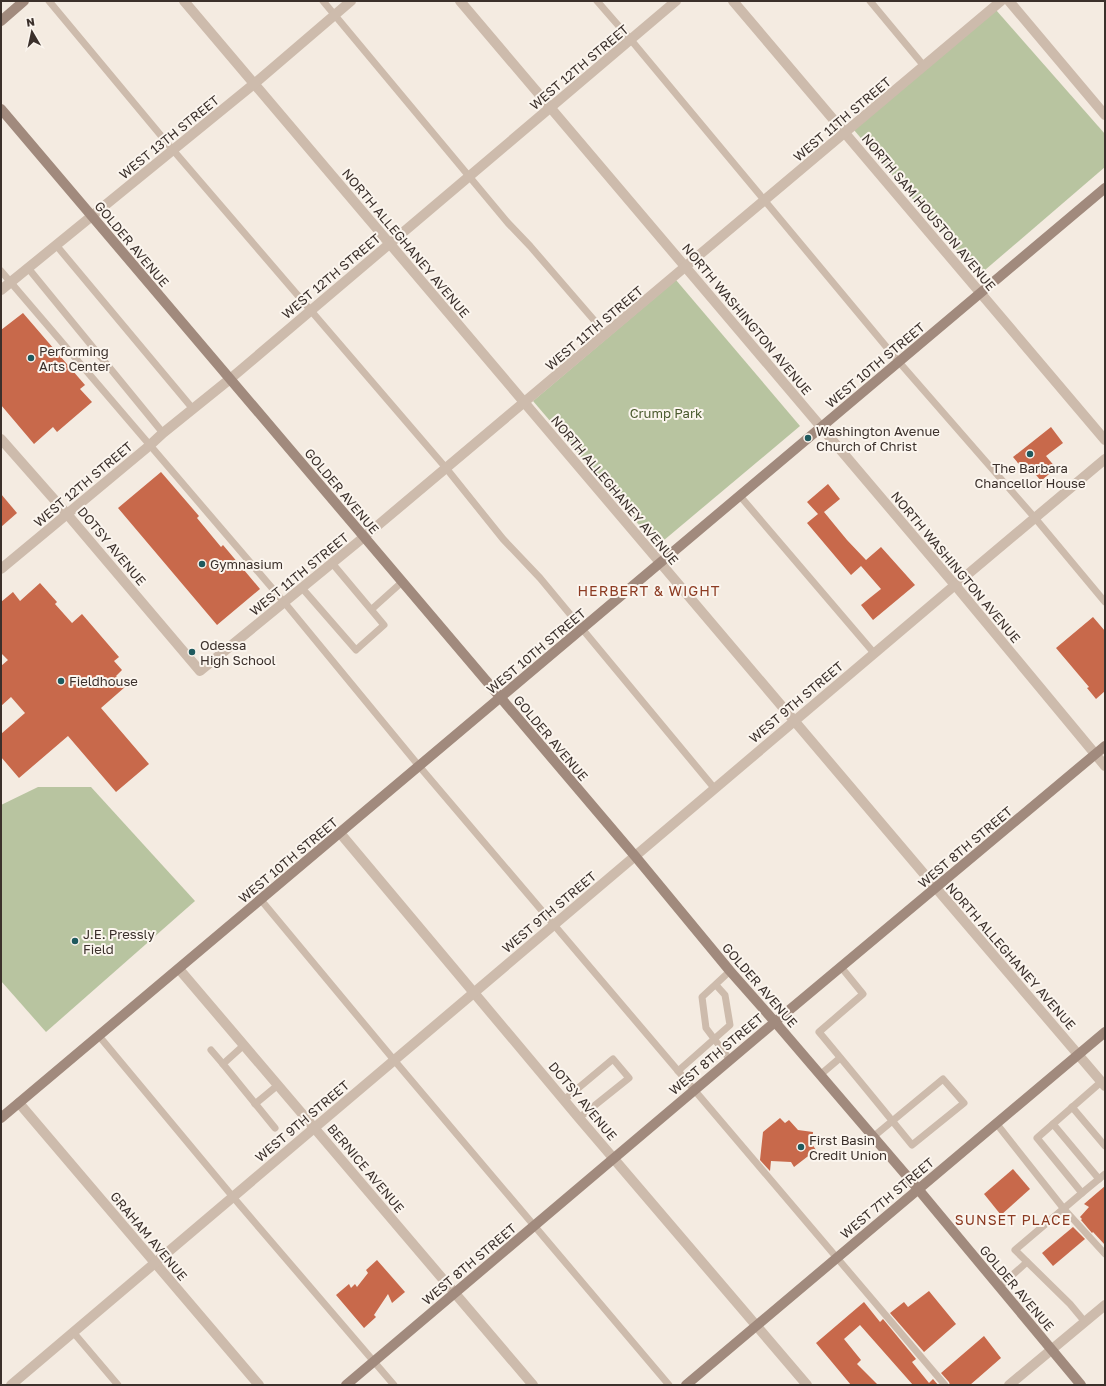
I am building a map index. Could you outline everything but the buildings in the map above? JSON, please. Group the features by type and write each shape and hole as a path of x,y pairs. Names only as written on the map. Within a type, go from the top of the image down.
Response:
{"main road":[{"path":"1,21 24,1"},
{"name":"GOLDER AVENUE","path":"1,108 635,856 730,971 918,1189 1081,1385"},
{"name":"WEST 10TH STREET","path":"1,1118 1105,188"},
{"name":"WEST 8TH STREET","path":"346,1385 694,1090 1105,746"},
{"name":"WEST 7TH STREET","path":"686,1385 1105,1032"}],"street":[{"name":"NORTH ALLEGHANEY AVENUE","path":"184,1 1103,1084"},
{"name":"WEST 13TH STREET","path":"1,290 254,84 351,1"},
{"name":"NORTH WASHINGTON AVENUE","path":"460,1 955,585 1105,766"},
{"name":"WEST 12TH STREET","path":"1,569 163,433 230,379 676,1"},
{"name":"NORTH SAM HOUSTON AVENUE","path":"733,1 1105,440"},
{"name":"WEST 11TH STREET","path":"200,671 364,537 1001,1"},
{"path":"1009,1 1105,115"},
{"name":"DOTSY AVENUE","path":"1,439 68,514 200,671"},
{"name":"WEST 9TH STREET","path":"10,1385 1105,459"},
{"name":"DOTSY AVENUE","path":"340,833 579,1118 807,1385"},
{"name":"BERNICE AVENUE","path":"179,968 533,1385"},
{"name":"GRAHAM AVENUE","path":"19,1103 259,1385"},
{"path":"1009,1385 1105,1305"}],"lane":[{"path":"49,1 174,150 446,468 503,539 540,578 715,789"},
{"path":"323,1 508,222 535,251 606,334"},
{"path":"597,1 899,362 1035,518 1105,602"},
{"path":"870,1 924,66"},
{"path":"56,245 193,409"},
{"path":"28,268 163,433"},
{"path":"1,271 149,446 284,602 419,766 945,1385"},
{"path":"740,496 874,653"},
{"path":"302,588 356,650 384,625 332,563"},
{"path":"372,609 402,582"},
{"path":"261,900 394,1060 669,1385"},
{"path":"841,967 863,994 819,1032 840,1058 892,1121 912,1145 964,1103 943,1079 892,1121 873,1137"},
{"path":"730,971 702,997 706,1028 730,1060"},
{"path":"678,1071 730,1025 725,995 716,985"},
{"path":"99,1036 233,1197 394,1385"},
{"path":"223,1064 244,1045"},
{"path":"211,1050 275,1128"},
{"path":"820,1075 840,1058"},
{"path":"564,1100 613,1060 629,1078 579,1118"},
{"path":"1082,1193 1037,1138 1072,1107 1103,1084"},
{"path":"255,1104 278,1085"},
{"path":"1072,1107 1105,1146"},
{"path":"996,1123 1064,1209 1105,1254"},
{"path":"1053,1124 1102,1176 1015,1250 1070,1304 1085,1322"},
{"path":"999,1287 1027,1262"},
{"path":"73,1332 118,1385"}],"green space":[{"path":"996,10 1105,134 1105,167 978,276 854,130"},
{"name":"Crump Park","path":"676,280 800,426 657,546 533,401"},
{"name":"J.E. Pressly Field","path":"38,787 91,787 195,901 46,1032 1,981 1,805"}],"place":[{"name":"Performing Arts Center","path":"31,358"},
{"name":"Washington Avenue Church of Christ","path":"808,438"},
{"name":"The Barbara Chancellor House","path":"1030,454"},
{"name":"Gymnasium","path":"202,564"},
{"name":"Odessa High School","path":"192,652"},
{"name":"Fieldhouse","path":"61,681"},
{"name":"J.E. Pressly Field","path":"75,941"},
{"name":"First Basin Credit Union","path":"801,1147"}],"district":[{"name":"HERBERT & WIGHT","path":"649,590"},
{"name":"SUNSET PLACE","path":"1013,1219"}]}
